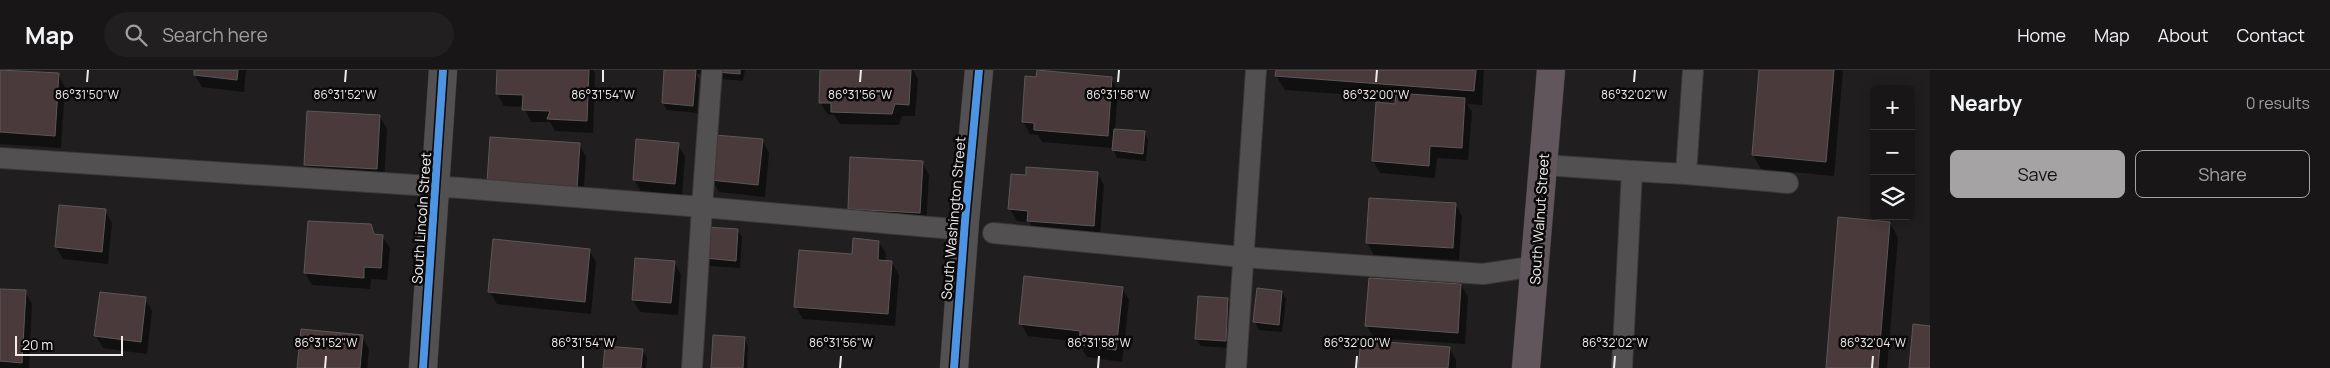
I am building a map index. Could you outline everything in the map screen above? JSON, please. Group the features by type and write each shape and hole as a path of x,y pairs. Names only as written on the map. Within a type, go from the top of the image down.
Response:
{"main road":[{"name":"South Walnut Street","path":"1526,368 1551,70"}],"street":[{"name":"South Lincoln Street","path":"423,368 443,70"},
{"name":"South Washington Street","path":"954,368 964,230 979,70"}],"lane":[{"path":"692,368 712,70"},
{"path":"1236,368 1256,70"},
{"path":"1686,174 1693,70"},
{"path":"0,158 436,187 702,207 964,230"},
{"path":"1544,165 1788,183"},
{"path":"1622,368 1632,171"},
{"path":"993,233 1242,257 1483,274 1536,266"}],"building":[{"path":"0,70 59,73 55,136 0,132"},
{"path":"194,70 238,70 237,80 194,75"},
{"path":"497,70 589,70 587,121 547,119 550,111 522,110 523,95 496,94"},
{"path":"664,70 696,70 693,106 662,103"},
{"path":"717,70 740,70 740,74 717,72"},
{"path":"820,70 911,70 909,105 895,104 892,114 831,112 831,103 819,103"},
{"path":"1037,70 1112,77 1108,136 1034,130 1034,123 1022,122 1025,76 1036,77"},
{"path":"1276,70 1476,70 1474,91 1275,76"},
{"path":"1759,70 1834,70 1826,162 1752,155"},
{"path":"1396,93 1465,98 1462,148 1430,146 1429,166 1372,161 1376,102 1395,104"},
{"path":"307,111 380,115 377,169 304,165"},
{"path":"1114,129 1145,131 1143,154 1112,150"},
{"path":"715,135 763,139 758,185 711,180"},
{"path":"490,137 580,143 577,188 487,182"},
{"path":"636,139 679,143 675,184 633,180"},
{"path":"850,157 923,161 920,213 848,209"},
{"path":"1026,167 1098,172 1094,226 1027,221 1028,211 1008,209 1011,174 1026,175"},
{"path":"1369,198 1456,203 1453,248 1366,243"},
{"path":"59,205 106,209 102,252 55,247"},
{"path":"1838,217 1890,222 1878,368 1826,368"},
{"path":"308,221 371,224 374,234 383,235 381,268 364,267 364,278 304,273"},
{"path":"706,227 738,229 736,261 705,258"},
{"path":"853,238 879,241 878,260 892,261 888,314 794,307 799,250 852,254"},
{"path":"493,239 590,249 585,302 488,292"},
{"path":"635,258 675,261 671,303 632,300"},
{"path":"1024,276 1123,287 1116,350 1079,345 1080,331 1019,324"},
{"path":"1369,278 1461,284 1458,333 1365,326"},
{"path":"1257,288 1282,291 1279,325 1253,322"},
{"path":"0,289 26,290 22,363 0,361"},
{"path":"100,292 146,297 141,342 94,336"},
{"path":"1198,296 1228,298 1226,341 1195,339"},
{"path":"1913,324 1930,326 1930,368 1909,368"},
{"path":"301,329 363,335 360,368 297,368"},
{"path":"713,335 745,337 743,368 711,368"},
{"path":"1361,340 1450,347 1448,368 1358,368"},
{"path":"605,346 643,349 641,368 603,368"}],"cycle path":[{"path":"423,368 443,70"},
{"path":"954,368 979,70"}]}
